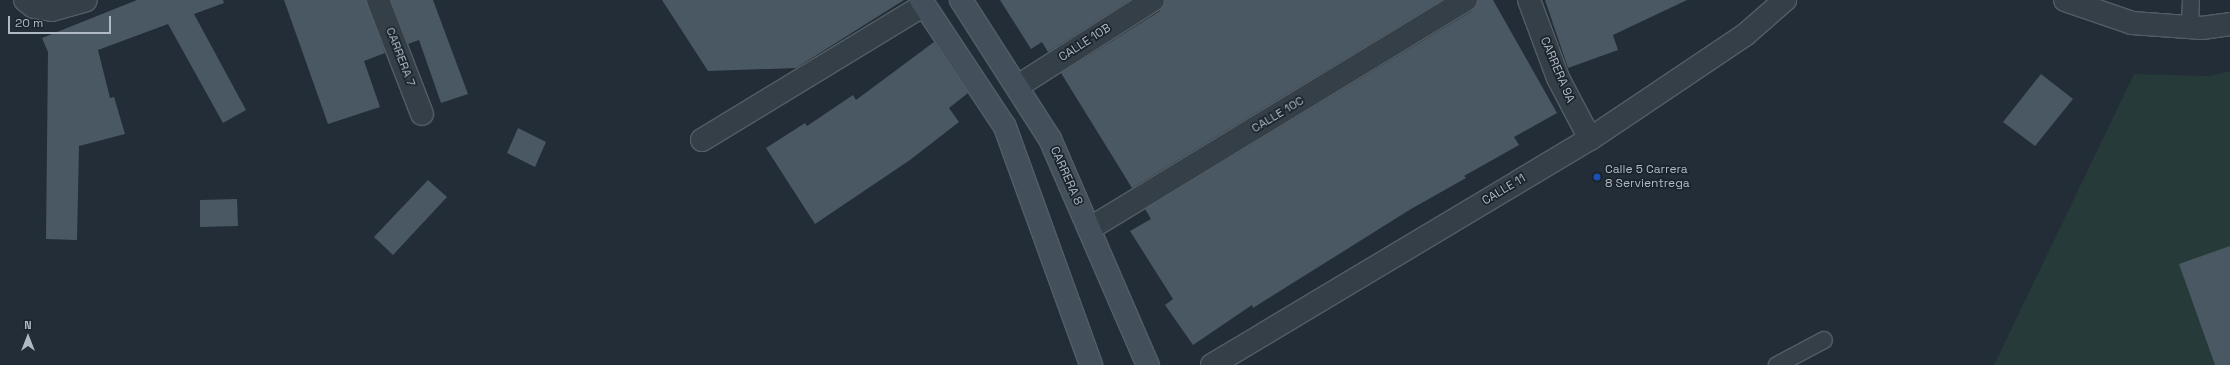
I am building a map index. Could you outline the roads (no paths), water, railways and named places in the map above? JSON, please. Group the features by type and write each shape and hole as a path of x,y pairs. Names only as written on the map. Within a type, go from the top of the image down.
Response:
{"main road":[{"name":"CARRERA 8","path":"961,0 1018,86 1050,139 1148,365"},
{"path":"922,3 1005,127 1091,365"}],"street":[{"path":"34,5 52,10 86,0"},
{"name":"CARRERA 7","path":"378,0 422,114"},
{"name":"CALLE 10B","path":"1018,86 1153,0"},
{"name":"CALLE 10C","path":"1089,229 1466,0"},
{"name":"CARRERA 9A","path":"1529,0 1558,78 1590,139"},
{"name":"CALLE 11","path":"1212,365 1590,139 1746,34 1785,0"},
{"path":"2065,0 2132,23 2190,27 2230,24"},
{"path":"702,140 922,3"}],"lane":[{"path":"2190,27 2191,0"},
{"path":"1777,365 1824,340"}],"place":[{"name":"Calle 5 Carrera 8 Servientrega","path":"1597,177"}]}
